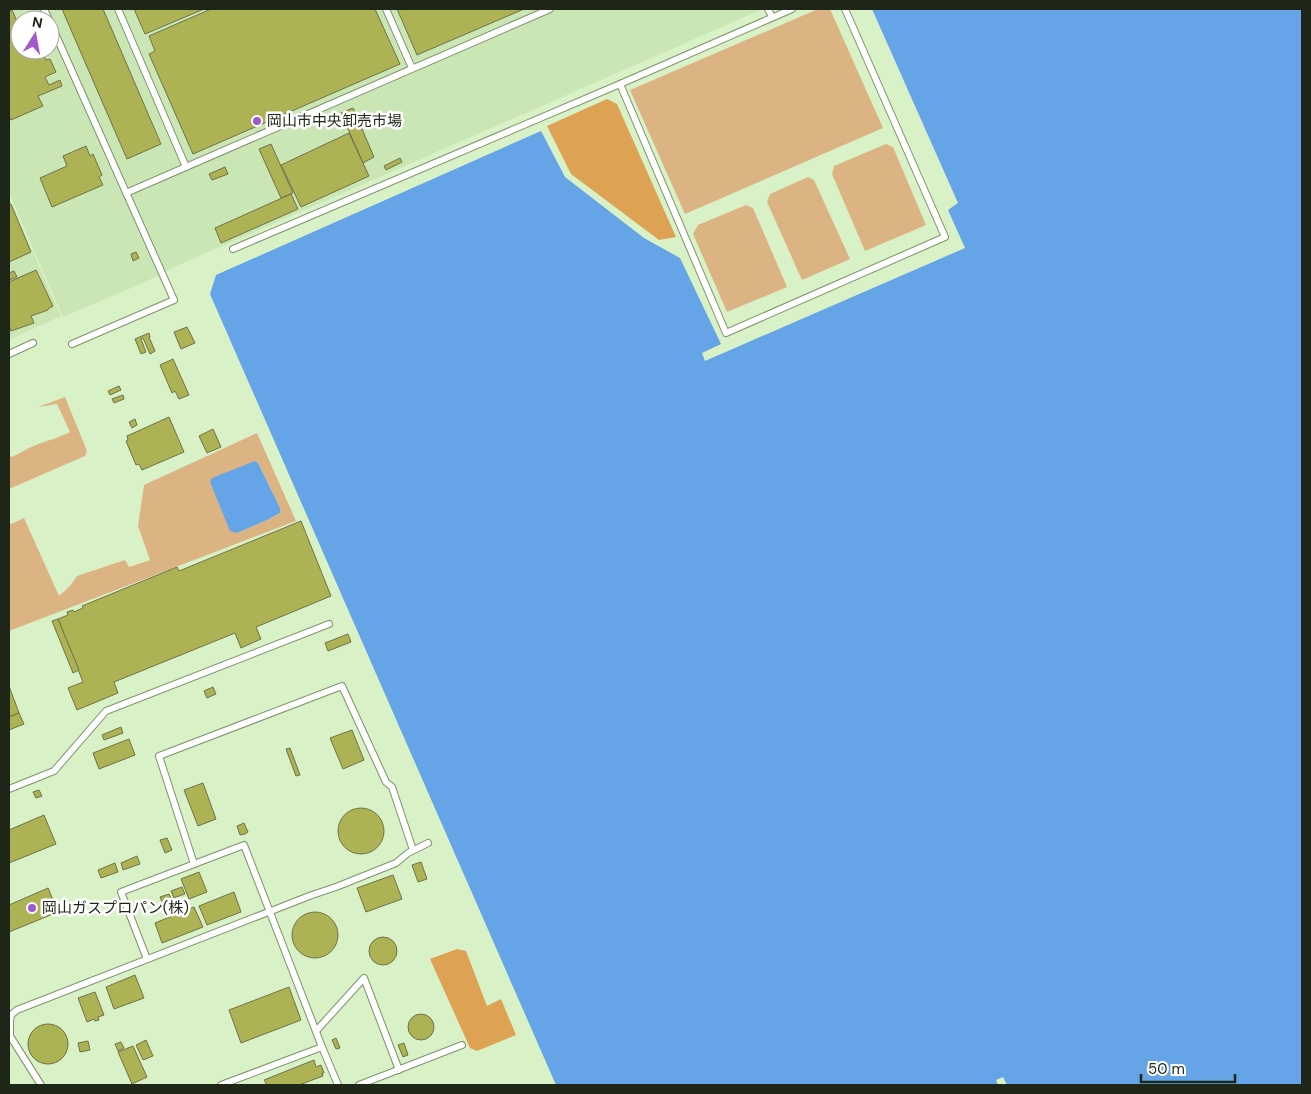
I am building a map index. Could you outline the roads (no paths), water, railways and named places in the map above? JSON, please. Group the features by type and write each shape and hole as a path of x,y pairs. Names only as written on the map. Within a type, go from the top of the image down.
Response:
{"lane":[{"path":"118,9 186,167"},
{"path":"386,9 412,68"},
{"path":"126,193 550,9"},
{"path":"768,9 772,17"},
{"path":"233,249 792,9"},
{"path":"620,84 726,333 945,237 845,9"},
{"path":"60,44 174,300 72,344"},
{"path":"9,354 33,343"},
{"path":"9,789 54,771 106,712 329,624"},
{"path":"194,864 159,756 342,686 386,782 392,787 413,850"},
{"path":"41,1085 10,1036 11,1015 17,1010 396,863 408,853 428,843"},
{"path":"147,959 121,892 244,845 338,1085"},
{"path":"316,1031 364,978 399,1070"},
{"path":"359,1085 462,1045"},
{"path":"221,1085 322,1047"}],"water":[{"path":"872,9 1302,9 1302,1085 1007,1085 1003,1077 996,1080 998,1085 556,1085 210,294 216,275 541,131 565,177 644,238 680,258 721,344 702,353 705,361 965,248 948,210 958,203"},
{"path":"255,461 258,463 280,508 280,513 237,533 230,531 210,482 212,478"}],"place":[{"name":"岡山市中央卸売市場","path":"257,121"},
{"name":"岡山ガスプロパン(株)","path":"32,908"}]}
